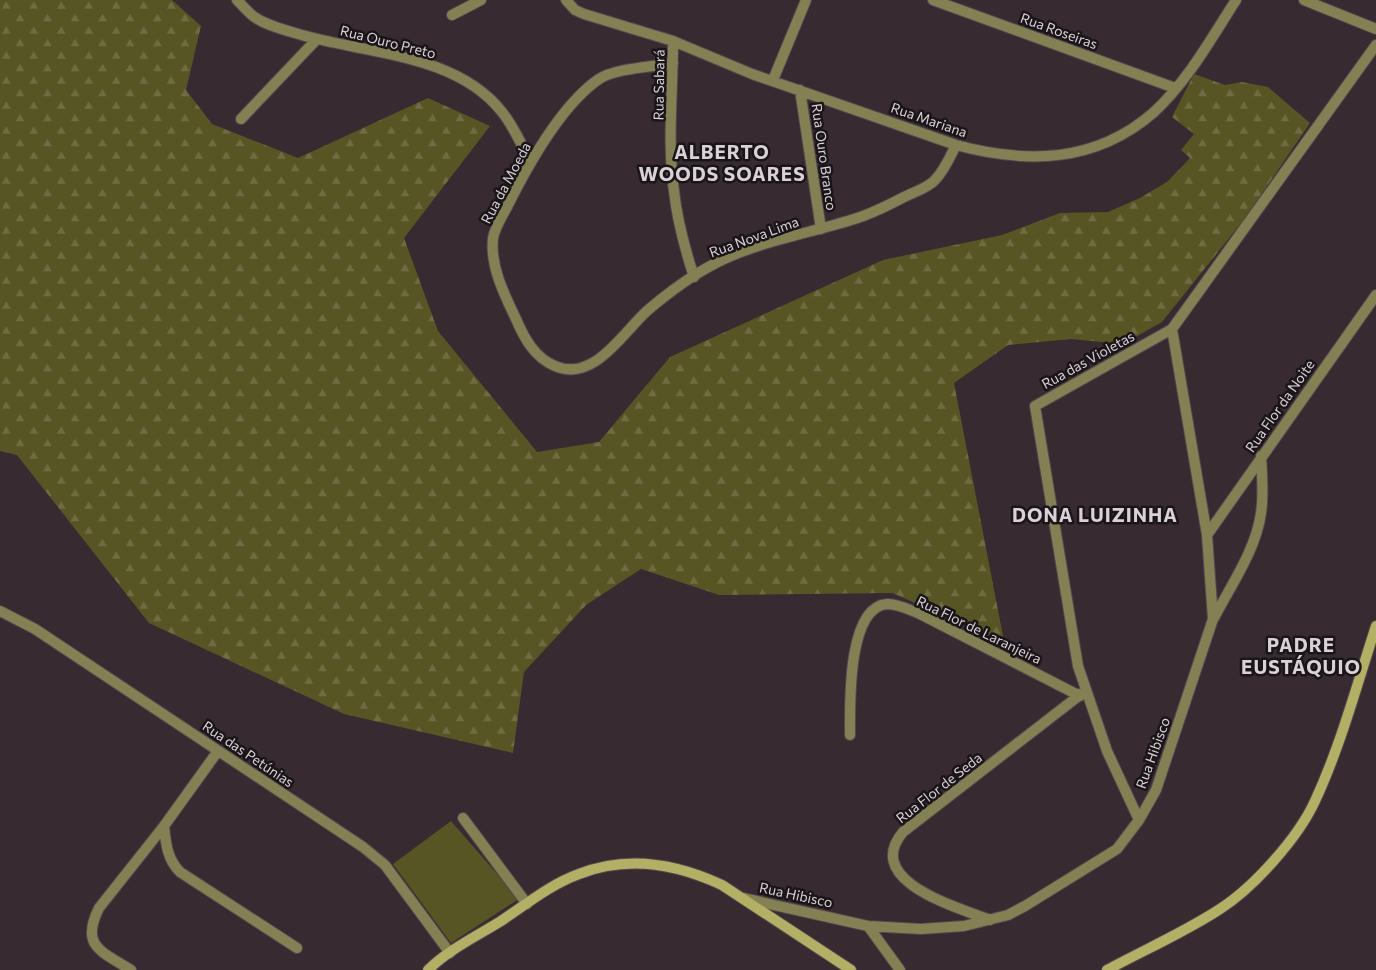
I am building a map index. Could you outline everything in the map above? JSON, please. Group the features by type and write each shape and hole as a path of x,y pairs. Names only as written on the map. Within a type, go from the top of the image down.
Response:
{"street":[{"name":"Rua Ouro Preto","path":"236,0 254,17 276,27 317,40 412,60 459,78 481,92 502,111 530,162"},
{"path":"452,15 481,0"},
{"name":"Rua Mariana","path":"566,0 575,10 584,14 673,42 956,146 990,154 1044,158 1081,152 1126,133 1153,112 1175,88 1203,52 1236,0"},
{"path":"773,80 806,0"},
{"name":"Rua Roseiras","path":"932,0 1175,88"},
{"path":"1304,0 1376,29"},
{"path":"241,119 317,40"},
{"name":"Rua Sabará","path":"673,42 671,145 674,191 686,255 694,277"},
{"name":"Rua das Violetas","path":"1140,820 1082,694 1035,406 1172,329 1376,45"},
{"name":"Rua da Moeda","path":"566,370 548,363 531,347 503,291 495,266 494,236 530,162 562,116 600,78 617,72 673,63"},
{"name":"Rua Ouro Branco","path":"800,90 821,229"},
{"name":"Rua Nova Lima","path":"566,370 590,365 609,351 648,310 715,264 754,249 853,220 927,186 942,171 956,146"},
{"name":"Rua Flor da Noite","path":"1207,535 1376,295"},
{"name":"Rua Hibisco","path":"744,898 868,926 921,929 964,926 990,920 1026,906 1117,848 1140,820 1156,790 1213,619 1207,535 1172,329"},
{"path":"1213,619 1252,544 1258,528 1263,500 1262,456"},
{"name":"Rua Flor de Laranjeira","path":"850,735 852,676 858,633 871,611 888,604 898,605 920,614 1082,694"},
{"name":"Rua das Petúnias","path":"0,611 35,629 363,847 385,865 450,953"},
{"path":"1107,970 1221,908 1258,879 1288,841 1314,803 1332,760 1376,626"},
{"name":"Rua Flor de Seda","path":"990,920 936,898 903,879 892,857 894,846 903,832 1082,694"},
{"path":"131,970 96,946 90,930 92,923 99,908 164,826 218,751"},
{"path":"463,818 527,904"},
{"path":"164,826 166,850 172,864 180,872 297,948"},
{"path":"428,970 450,953 577,874 608,865 636,863 663,865 700,875 744,898 851,970"},
{"path":"868,926 900,970"}],"green space":[{"path":"0,0 172,0 201,26 186,90 212,124 298,158 428,98 490,126 404,238 438,331 537,452 599,442 670,357 883,260 1002,235 1060,213 1108,212 1140,198 1167,182 1190,158 1181,150 1194,134 1172,117 1194,74 1225,85 1242,82 1268,87 1310,123 1246,217 1162,322 1123,344 1071,339 1008,345 954,383 1004,641 892,593 719,595 641,569 586,605 524,672 513,753 344,714 149,623 17,455 0,451"},
{"path":"451,821 519,899 451,943 393,864"}],"district":[{"name":"ALBERTO WOODS SOARES","path":"722,163"},
{"name":"DONA LUIZINHA","path":"1095,515"},
{"name":"PADRE EUSTÁQUIO","path":"1301,656"}]}
